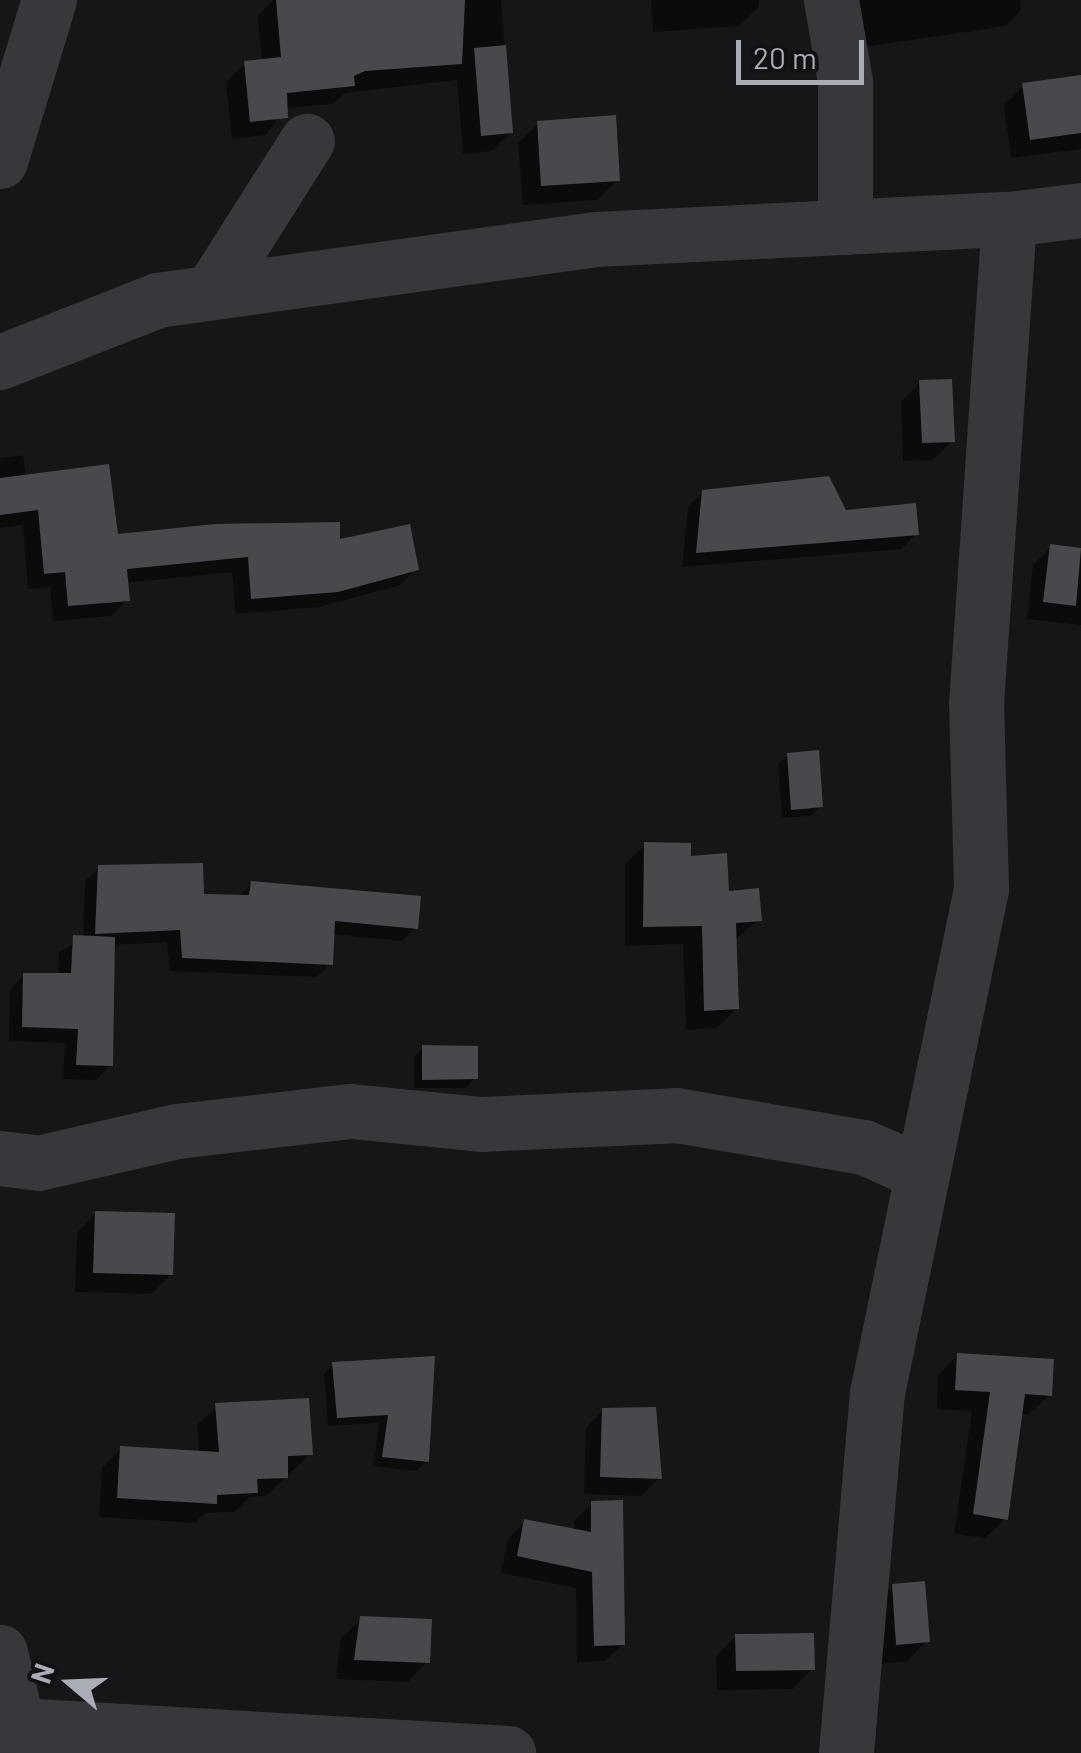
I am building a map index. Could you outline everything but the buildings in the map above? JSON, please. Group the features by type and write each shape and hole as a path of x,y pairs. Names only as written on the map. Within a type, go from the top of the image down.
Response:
{"street":[{"path":"831,0 845,82 845,226"},
{"path":"0,161 46,1"},
{"path":"211,292 307,141"},
{"path":"0,362 157,300 211,292 596,238 1009,219 1081,210"},
{"path":"846,1753 877,1392 981,889 976,704 1009,219"},
{"path":"0,1158 38,1164 176,1131 351,1111 482,1124 676,1115 864,1147 922,1173"},
{"path":"0,1652 13,1734 508,1753"}]}
